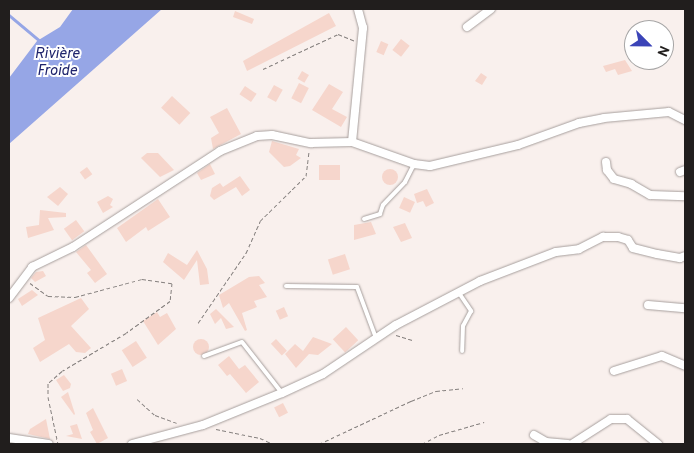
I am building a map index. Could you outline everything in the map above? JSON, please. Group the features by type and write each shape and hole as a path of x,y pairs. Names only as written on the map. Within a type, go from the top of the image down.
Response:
{"street":[{"path":"352,142 363,28 358,9"},
{"path":"467,27 491,9"},
{"path":"9,298 32,267 74,247 220,151 257,136 272,135 311,143 352,142 414,164 446,164 604,118 669,112 685,120"},
{"path":"606,162 607,170 614,179 631,184 650,195 685,196"},
{"path":"132,444 203,425 324,374 386,332 480,281 556,252 579,249 603,237 628,240 633,248 657,254 680,258 685,256"},
{"path":"648,305 685,308"},
{"path":"614,371 662,356 685,366"},
{"path":"572,444 611,419 627,419 658,444"},
{"path":"534,435 546,442 568,444"},
{"path":"9,438 49,444"}],"lane":[{"path":"364,219 380,214 383,205 405,182 414,164"},
{"path":"286,286 356,287 376,338"},
{"path":"459,293 472,311 463,326 462,351"},
{"path":"204,356 245,343 282,393"}],"path":[{"path":"263,69 338,34 361,46"},
{"path":"198,322 246,253 260,221 306,176 311,143"},
{"path":"24,277 48,296 76,297 142,279 172,283 170,301 126,333 62,371 48,383 48,397 58,444"},
{"path":"386,332 412,340"},
{"path":"319,444 412,400 436,391 463,388"},
{"path":"137,399 155,415 189,430"},
{"path":"422,444 440,435 484,422"},
{"path":"203,425 260,438 273,444"}],"water":[{"name":"Rivière Froide","path":"73,9 162,9 9,144 9,78 37,41 60,27"}],"building":[{"path":"235,11 254,19 252,24 233,17"},
{"path":"329,13 336,26 247,71 243,61"},
{"path":"401,39 410,46 401,57 392,50"},
{"path":"381,41 388,44 384,55 376,52"},
{"path":"624,60 624,70 632,71 618,75 615,69 606,72 603,66"},
{"path":"302,71 309,75 304,83 298,79"},
{"path":"481,73 487,77 482,85 475,81"},
{"path":"299,83 309,88 301,103 291,98"},
{"path":"329,84 343,92 332,109 347,117 341,127 312,110"},
{"path":"274,85 283,90 276,102 267,97"},
{"path":"245,86 257,94 251,102 239,94"},
{"path":"172,96 190,113 179,125 161,108"},
{"path":"227,108 241,134 213,149 211,138 219,133 210,117"},
{"path":"272,141 299,149 296,155 301,158 290,166 284,167 269,152"},
{"path":"147,153 158,153 174,170 160,177 141,158"},
{"path":"210,164 215,174 201,180 197,173"},
{"path":"319,165 340,165 340,180 319,180"},
{"path":"87,167 92,174 85,180 80,172"},
{"path":"390,169 398,177 390,185 382,177"},
{"path":"240,176 250,190 242,196 236,187 214,200 210,196 212,188 220,183 223,187"},
{"path":"60,187 68,194 58,206 47,197"},
{"path":"427,189 434,203 426,207 423,201 417,203 414,194"},
{"path":"108,196 113,199 110,205 113,207 103,213 97,202"},
{"path":"404,197 415,202 410,213 399,208"},
{"path":"158,199 170,217 148,231 146,227 126,242 117,228"},
{"path":"40,210 66,213 66,217 48,218 54,230 28,238 26,227 39,225"},
{"path":"76,220 84,231 72,240 64,229"},
{"path":"371,222 376,234 354,240 354,225"},
{"path":"405,223 412,238 401,242 393,227"},
{"path":"86,245 107,274 95,283 87,273 91,270 76,252"},
{"path":"197,250 207,269 209,284 200,285 197,260 184,280 163,262 168,253 187,265"},
{"path":"345,254 350,269 333,275 328,260"},
{"path":"43,271 46,276 35,282 31,278 36,272"},
{"path":"259,276 265,283 259,285 267,297 254,301 257,307 242,313 247,330 245,331 229,303 223,308 219,295 249,277"},
{"path":"32,290 38,295 22,306 18,299"},
{"path":"81,298 89,309 71,326 91,348 85,353 76,352 69,344 40,362 33,348 45,340 38,318"},
{"path":"284,307 288,316 280,320 276,311"},
{"path":"216,309 234,327 226,329 221,318 215,324 210,314"},
{"path":"157,312 160,317 167,313 176,329 158,345 143,321"},
{"path":"346,327 358,340 345,352 333,339"},
{"path":"313,337 332,344 318,355 309,354 296,368 285,354 295,344 303,351"},
{"path":"201,339 207,341 209,347 207,353 201,355 195,353 193,347 195,341"},
{"path":"276,339 287,351 282,355 271,344"},
{"path":"136,341 147,358 133,367 122,350"},
{"path":"229,356 239,369 245,365 259,382 246,393 230,374 227,376 218,365"},
{"path":"122,369 127,381 116,386 111,374"},
{"path":"64,375 71,384 70,388 63,391 56,380"},
{"path":"68,392 75,414 74,415 61,397"},
{"path":"283,403 288,413 279,417 274,408"},
{"path":"93,408 108,438 97,444 90,432 93,430 86,413"},
{"path":"46,419 50,439 28,434 30,429"},
{"path":"77,424 82,439 66,436 73,434 70,426"}],"waterway":[{"path":"9,15 40,41"}]}
